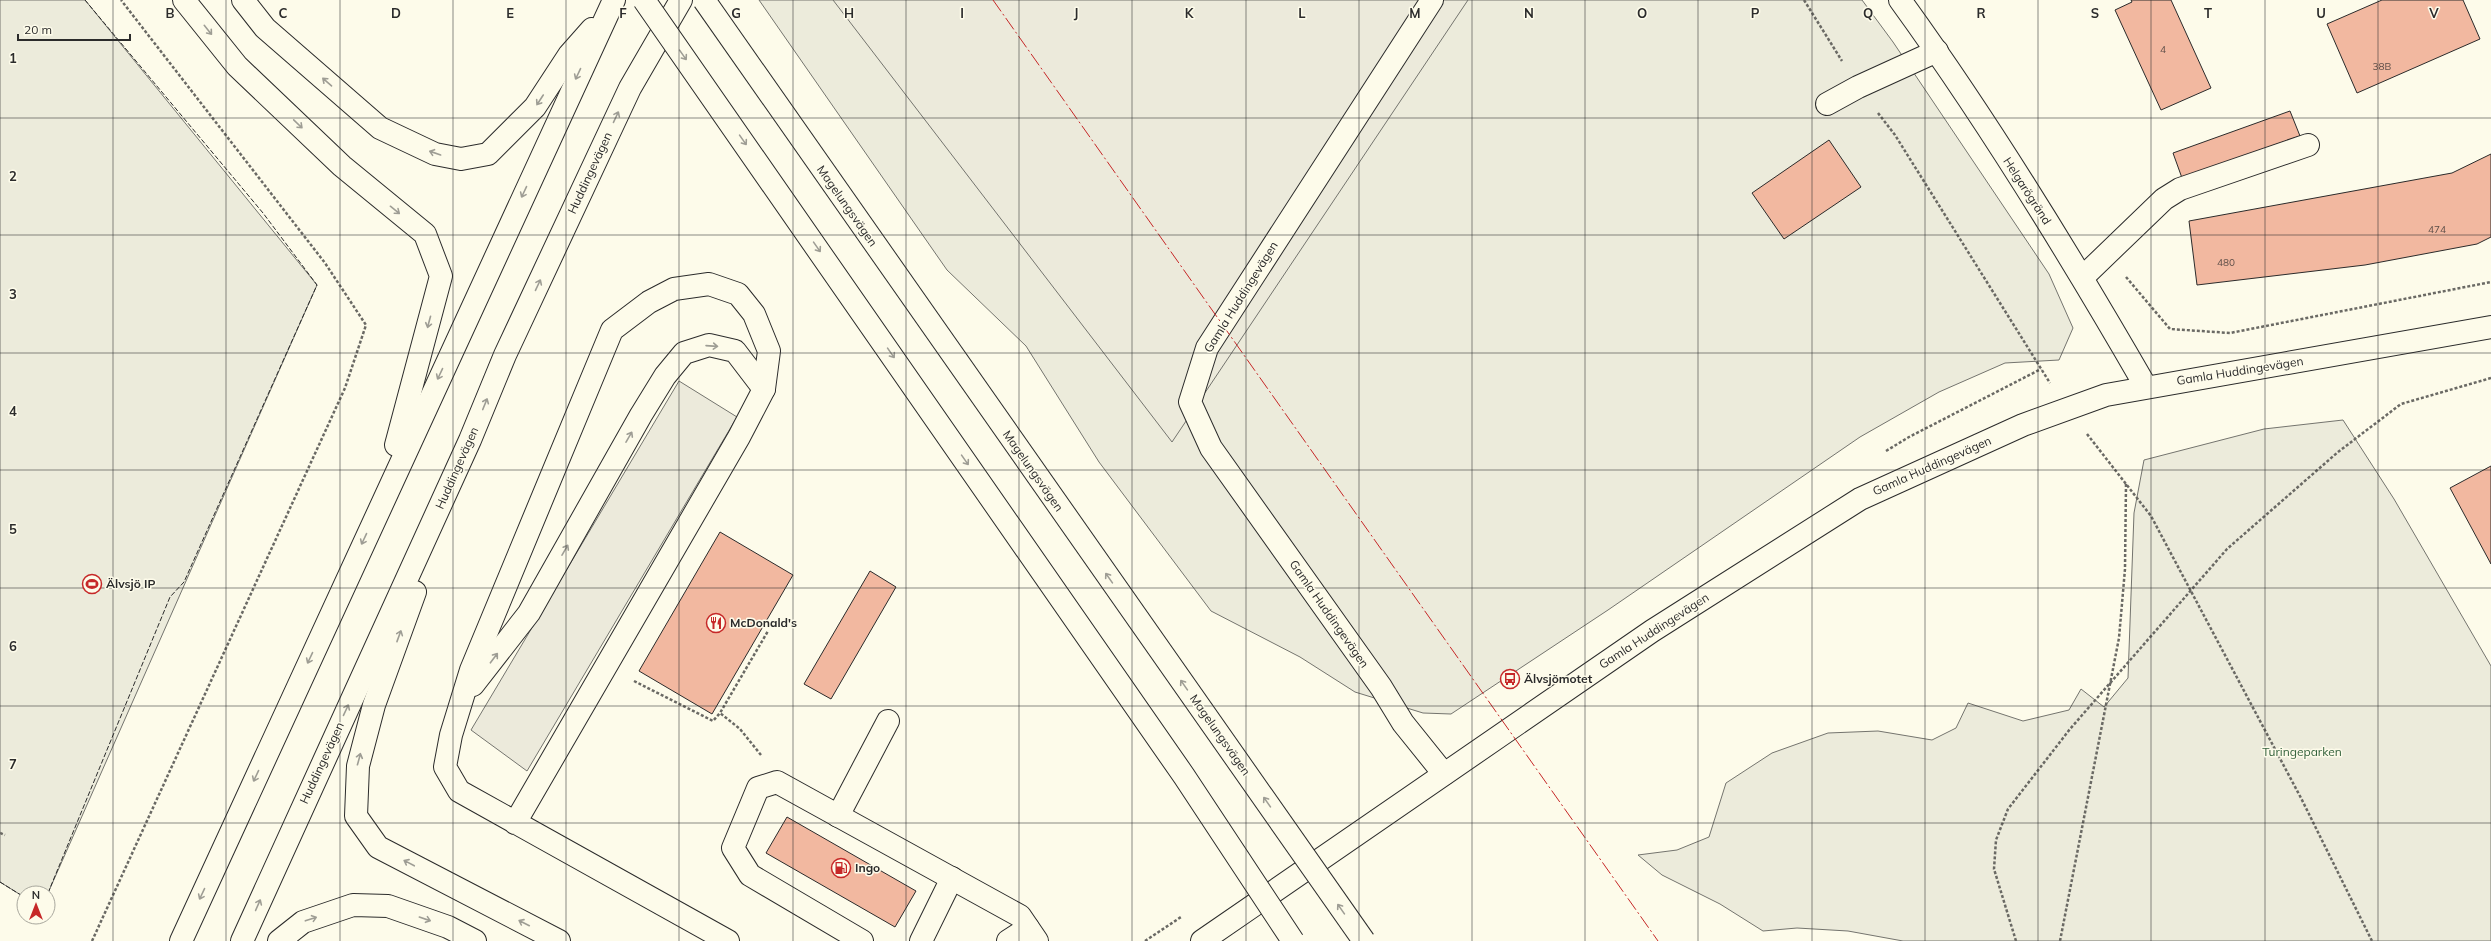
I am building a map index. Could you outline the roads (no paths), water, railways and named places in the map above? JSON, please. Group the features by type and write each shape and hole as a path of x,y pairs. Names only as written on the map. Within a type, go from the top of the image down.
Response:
{"main road":[{"path":"184,0 237,66 342,166 425,234 441,276 380,504"},
{"path":"243,0 265,28 380,128 435,154 461,159 488,154 535,108 569,55 610,7"},
{"path":"644,0 1184,776 1293,941"},
{"name":"Huddingevägen","path":"242,941 470,440 505,355 630,88 681,0"},
{"name":"Magelungsvägen","path":"704,0 1364,941"},
{"name":"Gamla Huddingevägen","path":"1432,0 1207,348 1190,402 1211,448 1381,687 1403,724 1444,774"},
{"name":"Helgarögränd","path":"1900,0 1937,51 2083,277 2146,387"},
{"path":"181,941 380,504 610,7"},
{"path":"1827,104 1858,87 1937,51"},
{"path":"2083,277 2164,199 2180,189 2308,145"},
{"path":"515,823 739,437 764,389 769,351 754,314 738,294 710,284 674,289 649,302 612,330 471,670 451,735 446,767 459,791 515,823 728,941"},
{"name":"Gamla Huddingevägen","path":"1202,941 1652,631 1860,499 1960,452 2106,395 2376,349 2491,327"},
{"path":"462,700 529,613 641,415 665,376 684,353 710,344 735,351 764,389"},
{"path":"470,440 374,705 358,766 356,816 378,847 559,941"},
{"path":"838,816 888,721"},
{"path":"862,941 750,875 733,848 758,788 777,782 1020,916 1032,934 1008,941"},
{"path":"921,941 952,878"},
{"path":"279,941 303,922 353,905 388,906 448,927 475,941"}],"place":[{"name":"Älvsjö IP","path":"92,584"},
{"name":"McDonald's","path":"716,623"},
{"name":"Älvsjömotet","path":"1510,679"},
{"name":"Ingo","path":"841,868"}],"park label":[{"name":"Turingeparken","path":"2302,752"}]}
